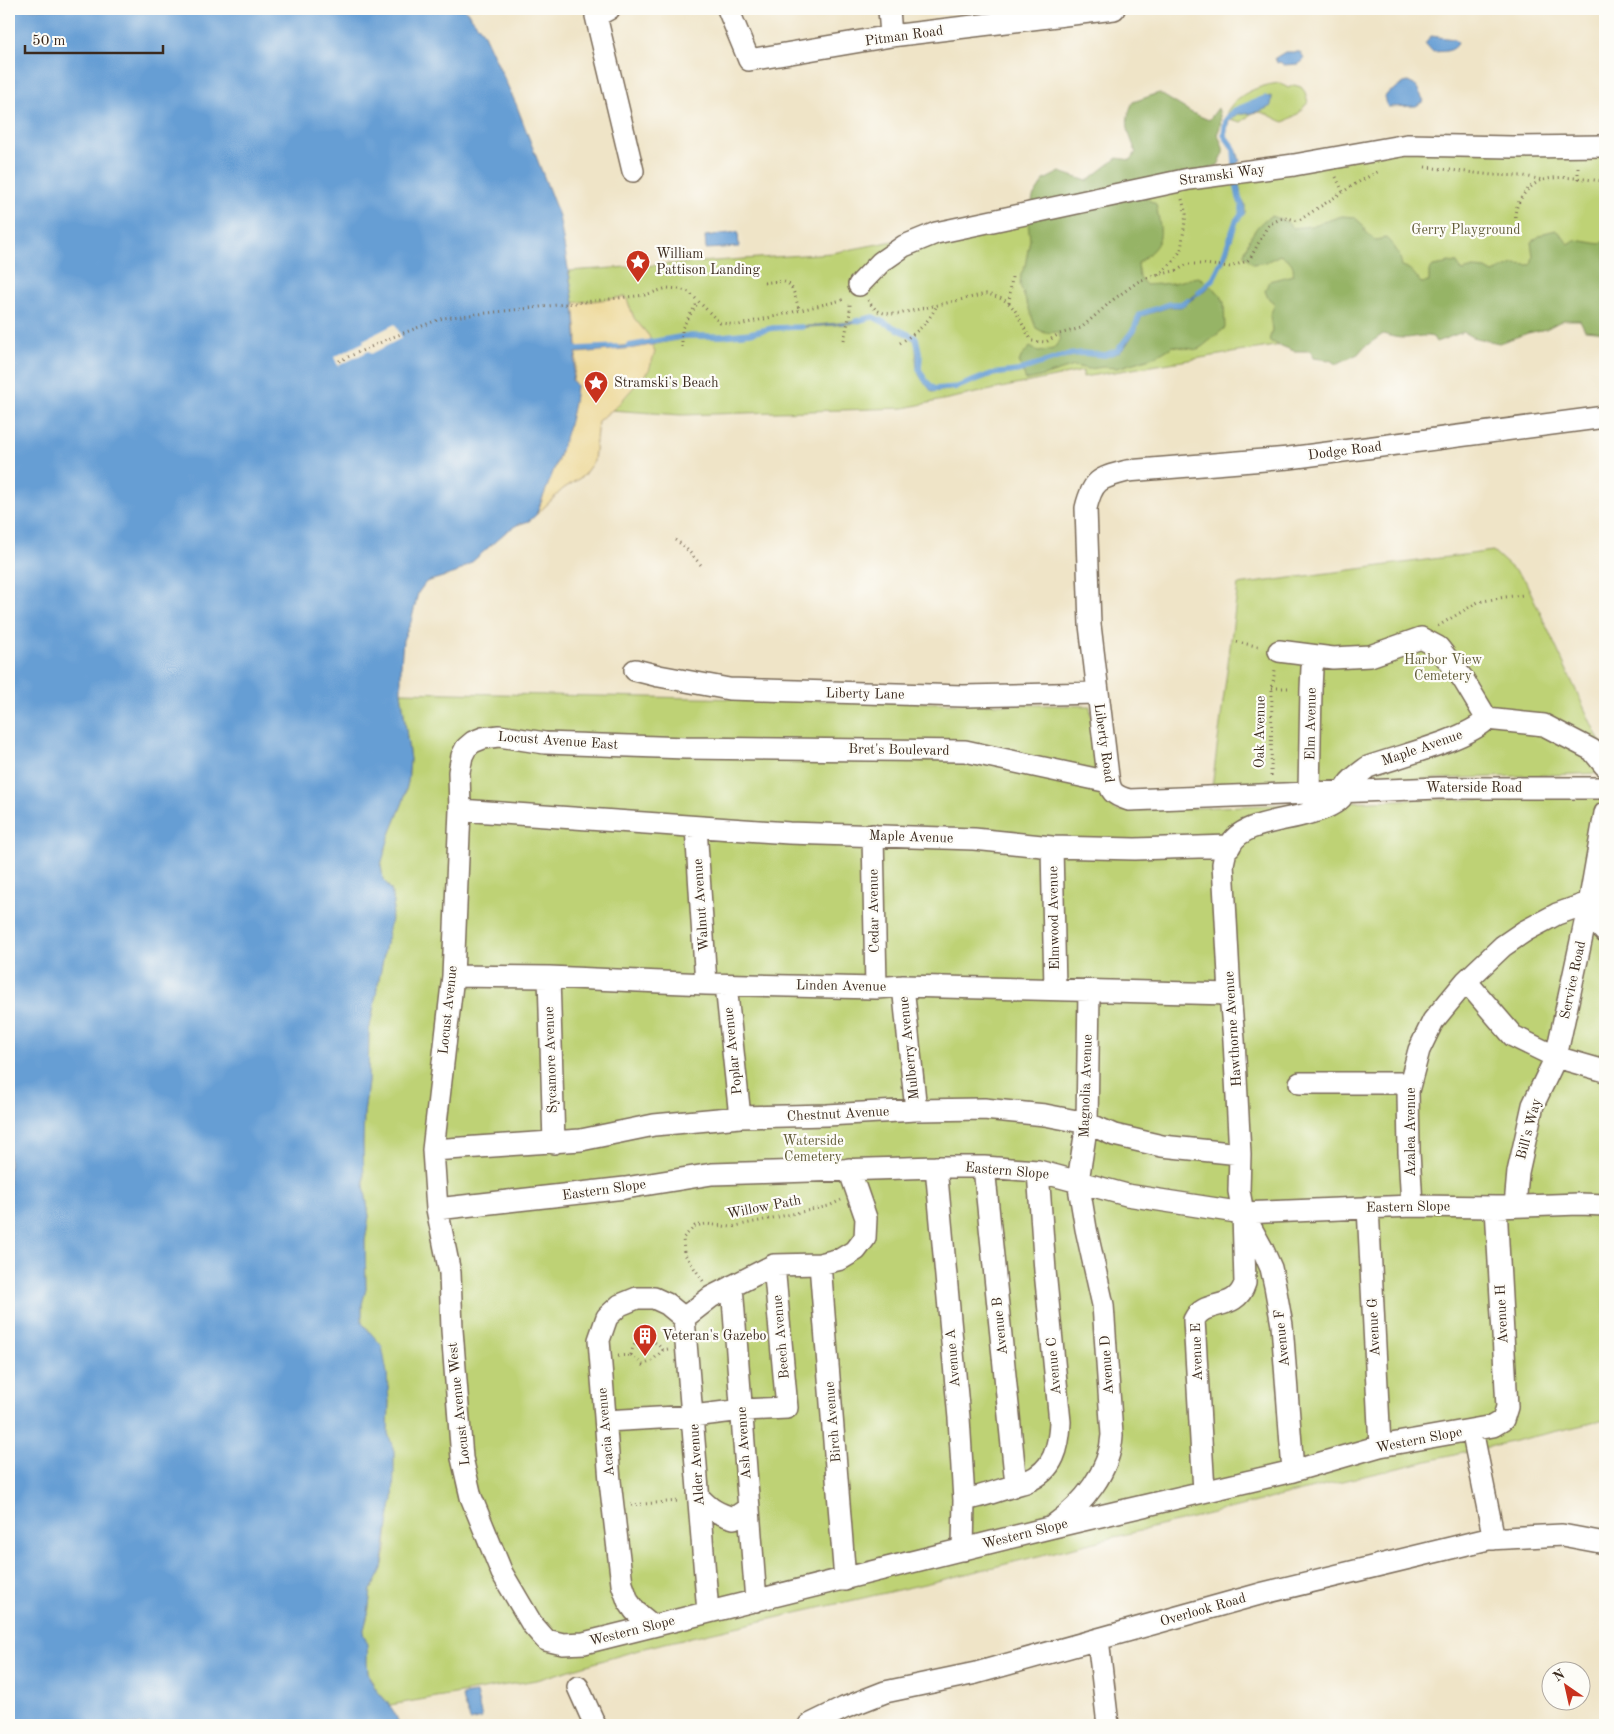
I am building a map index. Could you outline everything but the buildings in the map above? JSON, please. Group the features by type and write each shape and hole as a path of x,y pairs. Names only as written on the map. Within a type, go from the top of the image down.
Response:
{"street":[{"path":"609,9 596,16 633,171"},
{"name":"Pitman Road","path":"728,9 749,60 891,36 1114,9"},
{"path":"889,9 891,36"},
{"name":"Stramski Way","path":"859,285 881,262 904,246 936,233 1179,181 1294,165 1407,146 1605,146"},
{"name":"Dodge Road","path":"1090,491 1102,478 1127,471 1289,458 1605,417"},
{"name":"Liberty Road","path":"1090,491 1086,508 1090,625 1108,782 1114,794 1128,800 1309,792 1350,783"},
{"path":"1280,651 1315,657 1370,656 1421,638 1438,647 1463,679 1487,719 1544,725 1592,750 1605,766"},
{"name":"Elm Avenue","path":"1309,792 1311,689 1312,668 1315,657"},
{"name":"Liberty Lane","path":"635,670 659,676 738,689 964,696 1097,693"},
{"name":"Maple Avenue","path":"460,810 789,833 974,839 1052,847 1136,849 1230,846 1232,840 1247,829 1318,810 1334,803 1343,795 1350,783 1368,767 1462,734 1482,724 1487,719"},
{"name":"Locust Avenue East","path":"460,810 459,772 462,756 466,748 473,742 483,738 499,736 545,744 686,748"},
{"name":"Bret's Boulevard","path":"686,748 965,751 1108,782"},
{"name":"Waterside Road","path":"1350,783 1440,788 1605,788"},
{"name":"Locust Avenue","path":"437,1209 433,1150 453,976 460,810"},
{"name":"Service Road","path":"1556,1057 1597,901 1605,814"},
{"name":"Walnut Avenue","path":"696,827 716,984"},
{"name":"Cedar Avenue","path":"873,835 876,988"},
{"name":"Hawthorne Avenue","path":"1230,846 1226,850 1223,864 1240,1154 1239,1191 1243,1213"},
{"name":"Elmwood Avenue","path":"1052,847 1055,989"},
{"path":"1597,901 1596,922 1605,932"},
{"name":"Azalea Avenue","path":"1412,1206 1408,1091 1419,1050 1433,1021 1466,981 1503,946 1525,931 1557,914 1597,901"},
{"name":"Linden Avenue","path":"453,976 549,977 876,988 903,986 1230,994"},
{"name":"Sycamore Avenue","path":"549,977 554,1142"},
{"path":"1466,981 1513,1036 1556,1057 1605,1071"},
{"name":"Poplar Avenue","path":"716,984 740,1117"},
{"name":"Mulberry Avenue","path":"903,986 916,1110"},
{"name":"Magnolia Avenue","path":"1078,1181 1087,1123 1089,991"},
{"name":"Bill's Way","path":"1506,1206 1518,1172 1533,1105 1556,1057"},
{"path":"1300,1083 1410,1083"},
{"name":"Chestnut Avenue","path":"433,1150 581,1140 654,1125 740,1117 984,1109 1045,1115 1087,1123 1114,1135 1162,1146 1240,1154"},
{"name":"Eastern Slope","path":"437,1209 625,1188 712,1174 936,1167 984,1167 1038,1171 1128,1195 1243,1213 1412,1206 1605,1205"},
{"name":"Avenue A","path":"936,1167 959,1418 964,1500 963,1550"},
{"name":"Avenue B","path":"984,1167 1016,1485"},
{"path":"684,1318 711,1297 774,1265 820,1264 841,1259 856,1250 865,1238 866,1218 849,1169"},
{"name":"Avenue C","path":"964,1500 985,1496 1029,1481 1043,1472 1051,1463 1059,1445 1060,1422 1045,1271 1038,1171"},
{"name":"Avenue D","path":"1049,1528 1065,1517 1090,1490 1101,1475 1112,1449 1103,1306 1086,1229 1078,1181"},
{"name":"Avenue H","path":"1503,1420 1507,1407 1506,1206"},
{"name":"Avenue G","path":"1368,1208 1380,1446"},
{"name":"Locust Avenue West","path":"437,1209 450,1273 452,1330 462,1458 471,1497 502,1573 532,1624 546,1640"},
{"name":"Avenue F","path":"1243,1213 1263,1250 1276,1286 1282,1325 1292,1471"},
{"name":"Avenue E","path":"1204,1491 1194,1320 1202,1310 1228,1303 1236,1298 1244,1288 1243,1213"},
{"name":"Birch Avenue","path":"820,1264 845,1580"},
{"name":"Beech Avenue","path":"742,1410 787,1408 774,1265"},
{"name":"Ash Avenue","path":"732,1286 756,1601"},
{"name":"Acacia Avenue","path":"652,1625 635,1611 628,1601 622,1584 599,1340 607,1317 620,1305 637,1298 654,1298 666,1304 684,1318"},
{"name":"Alder Avenue","path":"684,1318 708,1612"},
{"path":"606,1421 693,1416 742,1410"},
{"name":"Western Slope","path":"546,1640 563,1644 584,1643 652,1625 845,1580 1049,1528 1292,1471 1380,1446 1493,1426 1503,1420"},
{"path":"1472,1430 1494,1539"},
{"path":"700,1497 711,1510 734,1518 749,1508"},
{"name":"Overlook Road","path":"809,1725 844,1708 885,1692 976,1673 1260,1594 1494,1539 1562,1535 1605,1543"},
{"path":"1098,1639 1108,1725"},
{"path":"578,1687 595,1725"}],"path":[{"path":"1424,166 1524,176 1543,180 1568,178 1605,181"},
{"path":"859,285 873,308 884,314 906,312 986,294 999,296 1009,303 1032,341 1046,342 1059,334 1081,328 1104,307 1139,281 1178,270 1187,264 1222,266 1237,264 1252,257 1270,224 1280,219 1288,218 1298,221 1355,184 1379,171 1388,169"},
{"path":"1515,218 1518,201 1535,184 1543,180"},
{"path":"1152,278 1161,274 1173,262 1181,250 1186,214 1179,181"},
{"path":"1009,303 1012,276"},
{"path":"764,283 781,280 788,283 793,291 798,309"},
{"path":"339,361 393,337 443,318 645,295 667,288 689,292 720,323 739,325 798,309 850,298 850,313 844,340"},
{"path":"682,347 682,328 698,302"},
{"path":"902,342 916,333 930,319 938,305"},
{"path":"675,540 684,545 701,565"},
{"path":"1421,638 1478,602 1523,595"},
{"name":"Oak Avenue","path":"1271,777 1272,688"},
{"name":"Willow Path","path":"711,1297 700,1275 684,1253 682,1238 695,1226 706,1224 731,1227 829,1206 856,1190"},
{"path":"645,1337 663,1350 652,1361 643,1365 630,1355 635,1343 645,1337"},
{"path":"613,1504 662,1504 700,1497"}],"green space":[{"path":"1280,83 1288,88 1294,85 1301,87 1305,92 1308,102 1298,114 1284,122 1259,112 1251,114 1241,122 1230,119 1227,112 1231,105 1243,95 1258,88"},
{"path":"1159,93 1192,113 1209,120 1218,108 1220,128 1217,134 1223,146 1223,152 1218,165 1145,198 1156,204 1160,224 1160,238 1147,256 1138,263 1139,277 1146,285 1173,283 1197,277 1204,280 1221,295 1224,303 1225,328 1198,350 1173,346 1157,356 1117,368 1089,369 1074,366 1026,380 1019,363 1021,357 1030,347 1039,352 1053,349 1061,339 1057,332 1045,333 1036,328 1020,285 1030,239 1028,222 1033,197 1044,180 1060,172 1087,181 1117,158 1131,160 1136,152 1127,122 1130,109 1133,102"},
{"name":"Gerry Playground","path":"1605,142 1605,314 1405,325 1083,377 1083,371 904,408 681,415 611,410 649,370 649,336 634,318 626,297 574,303 569,271 832,253 1182,185 1379,150"},
{"path":"1271,216 1287,222 1293,228 1311,226 1342,216 1354,217 1375,240 1386,238 1398,254 1402,266 1411,270 1421,283 1429,282 1429,271 1433,266 1448,262 1457,263 1462,271 1474,268 1486,269 1493,273 1513,264 1531,265 1533,256 1531,242 1544,233 1556,230 1568,244 1576,240 1600,244 1605,240 1605,332 1585,330 1580,320 1563,320 1546,329 1499,343 1472,337 1463,332 1436,342 1433,337 1429,336 1401,338 1383,334 1363,348 1358,354 1336,364 1330,360 1313,358 1311,351 1294,351 1269,341 1272,330 1270,315 1275,304 1268,298 1265,291 1269,281 1293,275 1293,268 1289,261 1280,255 1266,262 1253,264 1244,255 1253,232"},
{"name":"Harbor View Cemetery","path":"1493,551 1525,580 1605,753 1605,773 1212,787 1238,585"},
{"name":"Waterside Cemetery","path":"401,692 1090,706 1096,761 1095,785 1115,811 1422,799 1512,800 1552,794 1605,798 1605,1420 1342,1481 933,1582 652,1646 536,1680 390,1705 376,1690 368,1672 363,1633 371,1590 382,1569 386,1550 388,1524 393,1499 394,1451 388,1433 389,1402 387,1373 369,1331 362,1323 362,1304 366,1289 365,1241 369,1216 364,1185 363,1143 368,1082 369,1031 394,903 391,890 383,879 381,865 389,837 403,802 408,782 410,760"}],"sand":[{"name":"Stramski's Beach","path":"626,297 634,318 649,336 655,352 649,370 616,407 598,421 594,461 583,476 563,489 536,515 561,451 576,363 577,336 574,303"}],"water":[{"path":"9,9 465,9 483,32 516,104 559,216 574,303 577,349 635,345 685,336 722,336 750,333 773,328 859,321 873,317 916,338 920,356 919,369 925,380 935,389 957,387 991,374 1017,371 1066,355 1082,353 1106,355 1118,350 1134,329 1140,314 1170,304 1181,304 1204,289 1213,279 1223,258 1236,221 1242,213 1236,183 1239,182 1241,198 1245,205 1245,213 1238,221 1226,258 1215,279 1206,290 1181,307 1169,307 1142,316 1125,347 1120,352 1105,357 1082,355 1056,359 1018,373 992,376 957,389 932,392 918,371 914,340 873,318 859,323 773,330 722,338 687,338 635,348 576,353 572,380 576,385 571,418 561,451 536,515 529,521 507,531 472,562 456,573 426,582 418,593 411,622 403,640 401,692 410,760 408,782 403,802 389,837 381,865 383,879 391,890 394,903 369,1031 368,1082 363,1143 364,1185 369,1216 365,1241 366,1289 362,1304 362,1323 382,1346 387,1373 389,1402 388,1433 394,1451 394,1472 393,1499 382,1569 371,1590 363,1633 367,1643 367,1667 370,1679 393,1710 399,1725 9,1725"},
{"path":"1431,36 1454,39 1458,43 1450,50 1432,52 1425,44"},
{"path":"1285,52 1300,52 1304,60 1299,64 1284,65 1280,62 1277,63 1275,58"},
{"path":"1408,82 1416,86 1424,101 1416,106 1388,107 1385,100 1387,94"},
{"path":"1270,96 1272,97 1271,106 1264,110 1238,114 1229,120 1226,135 1236,148 1240,161 1235,164 1234,149 1224,135 1226,121 1235,110"},
{"path":"738,232 739,247 706,249 705,236"},
{"path":"476,1693 482,1718 470,1721 462,1695"}],"pier":[{"path":"395,324 402,338 371,354 369,351 338,366 334,357"}],"waterway":[{"path":"1235,164 1234,149 1224,135 1226,120 1235,110 1265,98"},
{"path":"1199,292 1213,279 1223,258 1236,221 1242,213 1236,183"},
{"path":"856,321 873,317 916,338 920,356 919,369 925,380 934,389 957,387 991,374 1017,371 1066,355 1082,353 1105,355 1118,350 1134,329 1140,314 1170,304 1181,304 1187,300"},
{"path":"628,346 685,336 722,336 773,328 802,327"},
{"path":"576,349 616,347"}],"place":[{"name":"William Pattison Landing","path":"638,283"},
{"name":"Stramski's Beach","path":"596,404"},
{"name":"Veteran's Gazebo","path":"645,1357"}]}
